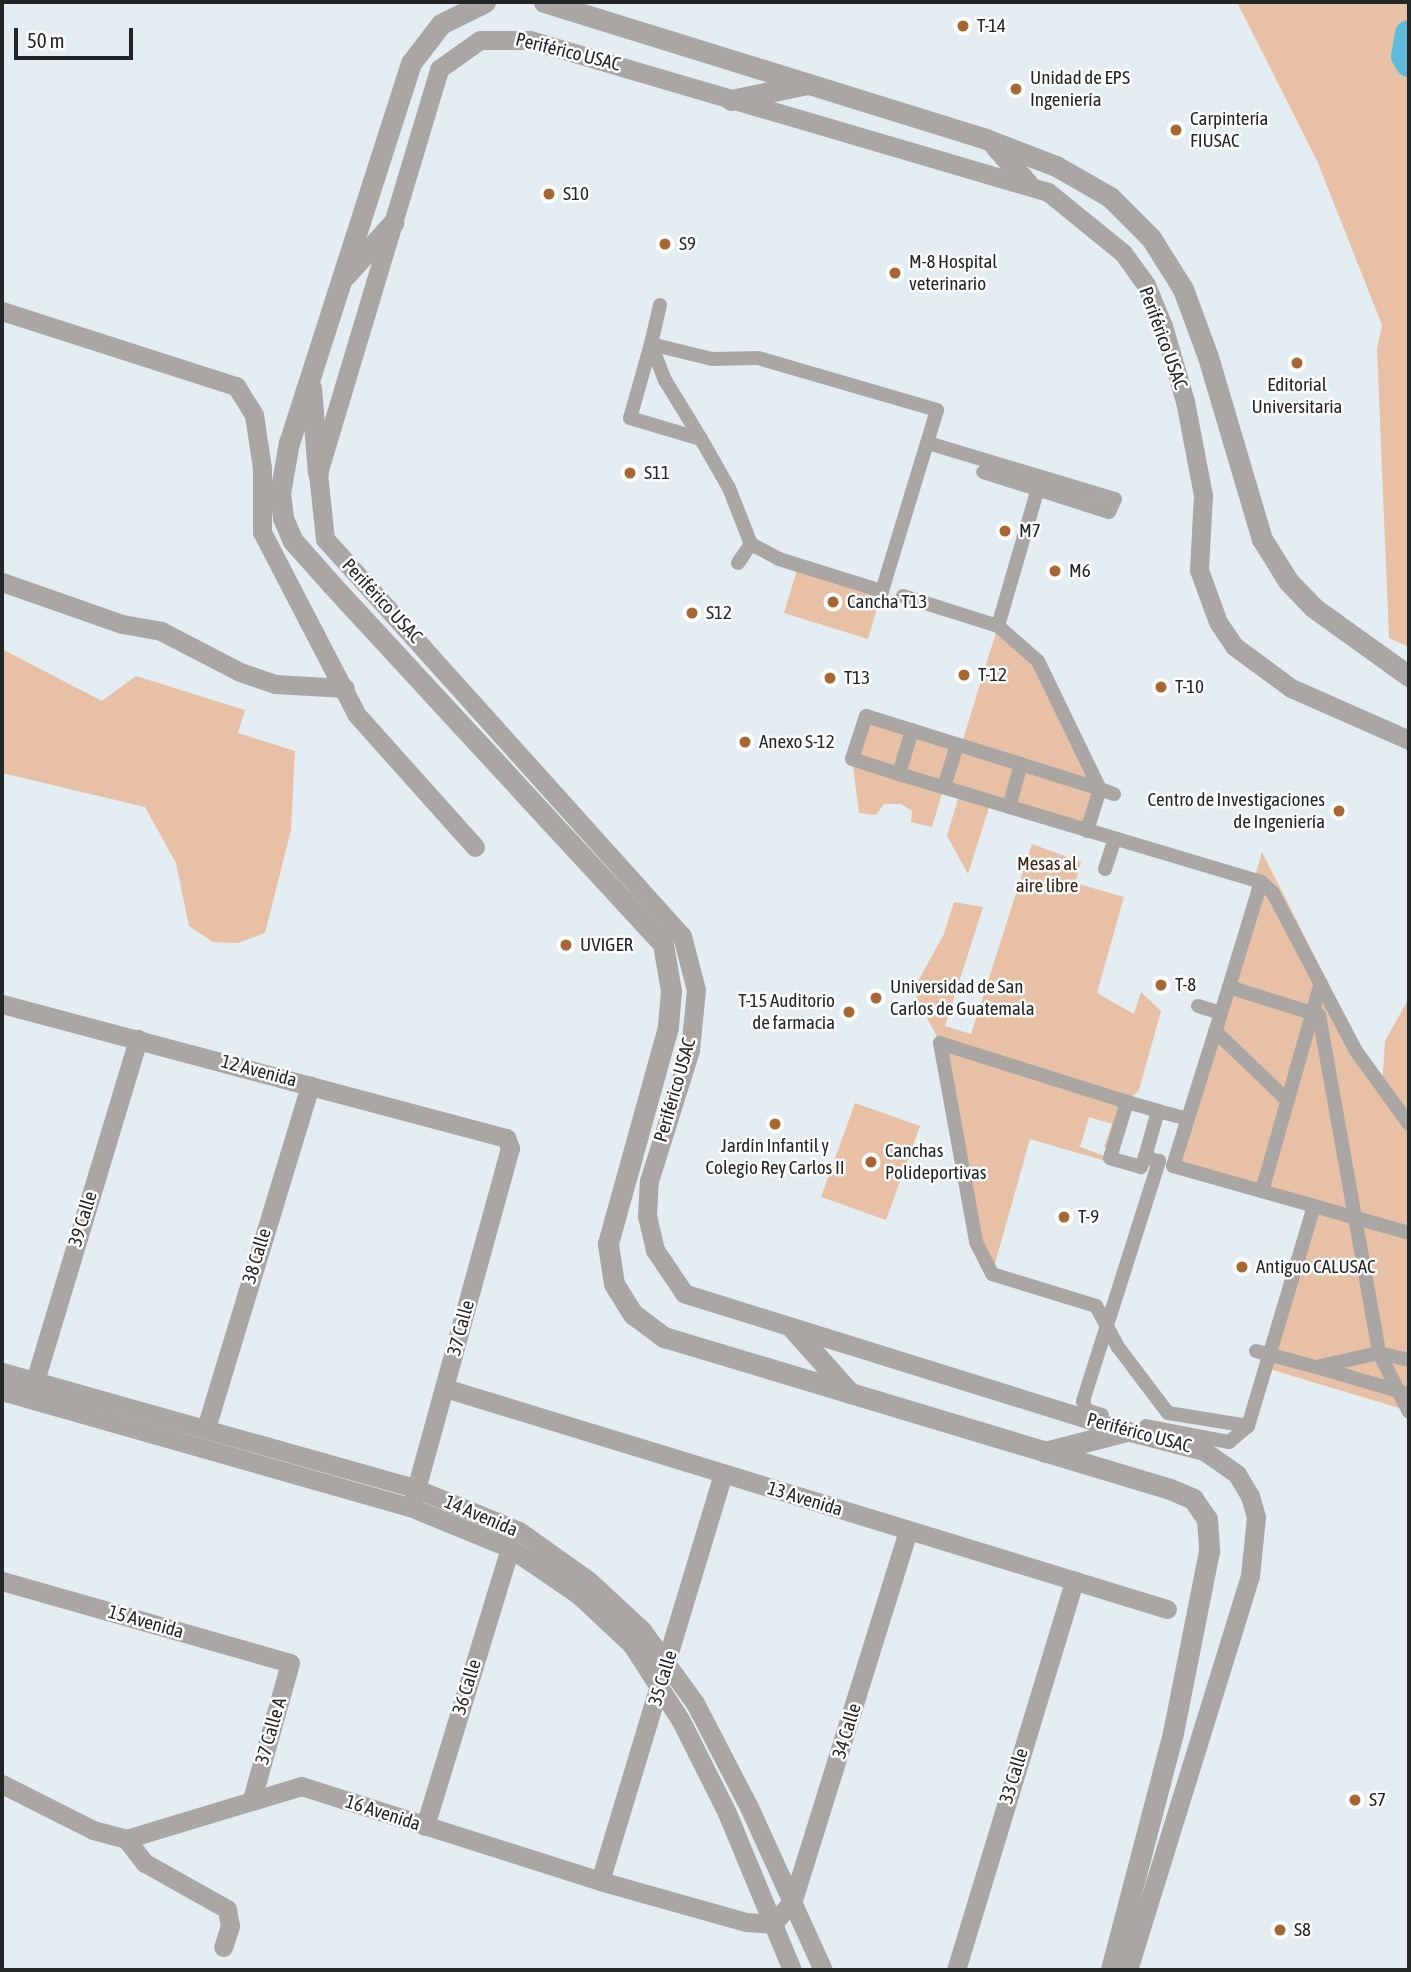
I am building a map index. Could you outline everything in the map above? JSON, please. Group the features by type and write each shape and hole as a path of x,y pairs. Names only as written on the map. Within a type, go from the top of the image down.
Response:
{"street":[{"name":"Periférico USAC","path":"485,2 441,24 411,63 289,442 280,493 283,518 293,541 663,944 671,991 668,1027 609,1234 609,1263 621,1300 649,1328 664,1337 1170,1489 1193,1499 1208,1519 1209,1551 1172,1733 1111,1970"},
{"name":"Periférico USAC","path":"544,2 986,139 1083,179 1110,197 1151,238 1184,289 1205,349 1262,540 1289,581 1314,608 1409,676"},
{"name":"Periférico USAC","path":"1128,1970 1250,1576 1256,1517 1243,1485 1222,1462 1204,1451 1126,1432 684,1293 656,1251 647,1216 649,1181 690,1051 696,990 682,936 325,539 318,473 439,69 480,40 530,40 1048,191 1091,223 1123,253 1146,285 1185,401 1203,495 1202,586 1217,622 1234,646 1259,667 1302,693 1409,740"},
{"path":"732,100 809,83"},
{"path":"986,139 1009,158 1028,184"},
{"path":"341,282 393,223"},
{"path":"660,305 630,418 701,439"},
{"path":"2,311 236,386 254,415 262,468 261,532 357,715 475,847"},
{"path":"650,344 712,359 758,358 937,410 882,591 779,559 751,544 701,439 665,380 650,344"},
{"path":"310,376 318,473"},
{"path":"928,443 1115,499 1109,512 983,472"},
{"path":"998,626 1038,488"},
{"path":"738,563 751,544"},
{"path":"2,582 122,624 161,631 240,672 275,684 345,688"},
{"path":"903,596 998,626 1038,661 1100,789 1087,831"},
{"path":"1114,794 866,716 852,759 1261,882 1273,893 1339,1021 1409,1124"},
{"path":"899,774 912,730"},
{"path":"944,787 957,745"},
{"path":"1009,807 1021,764"},
{"path":"1105,869 1115,839"},
{"path":"1261,882 1188,1119 1159,1161 1083,1401 1086,1410 1229,1442 1248,1426 1263,1352 1314,1206"},
{"path":"1262,1191 1287,1100 1315,1014 1321,983"},
{"path":"1229,987 1339,1021"},
{"name":"12 Avenida","path":"2,1004 498,1135 506,1138 510,1148"},
{"path":"1198,1006 1221,1013"},
{"path":"1315,1014 1379,1353 1404,1393 1409,1412"},
{"path":"1215,1031 1287,1100"},
{"name":"39 Calle","path":"32,1390 138,1039"},
{"path":"1188,1119 940,1043 976,1242 992,1274 1096,1306 1108,1328 1168,1413 1248,1426"},
{"name":"38 Calle","path":"206,1428 310,1085"},
{"path":"1128,1102 1109,1155 1141,1167 1159,1161 1409,1233"},
{"path":"1158,1111 1159,1161"},
{"name":"37 Calle","path":"414,1498 510,1148"},
{"path":"793,1329 849,1393"},
{"path":"1263,1352 1404,1393"},
{"path":"1316,1367 1379,1353 1409,1360"},
{"name":"14 Avenida","path":"2,1372 32,1390 414,1498 510,1548 580,1596 632,1645 661,1688 727,1812 792,1970"},
{"name":"13 Avenida","path":"444,1388 1167,1609"},
{"name":"14 Avenida","path":"2,1391 32,1390 206,1428 519,1531 588,1580 642,1630 668,1662 701,1714 793,1900 823,1970"},
{"path":"1043,1453 1126,1432"},
{"name":"35 Calle","path":"600,1881 661,1688 723,1474"},
{"name":"34 Calle","path":"773,1924 793,1900 908,1530"},
{"name":"36 Calle","path":"425,1826 510,1548"},
{"name":"15 Avenida","path":"2,1581 290,1663"},
{"name":"33 Calle","path":"956,1970 1074,1581"},
{"name":"37 Calle A","path":"252,1799 290,1663"},
{"path":"2,1784 93,1830 126,1839 145,1863 227,1909 230,1926 223,1947"},
{"name":"16 Avenida","path":"126,1839 301,1786 600,1881 746,1922 773,1924"}],"green space":[{"path":"1237,2 1409,2 1409,647 1389,638 1377,349 1382,325 1318,163"},
{"name":"Cancha T13","path":"798,566 882,591 868,639 784,613"},
{"path":"998,626 1038,661 1100,789 1087,831 991,801 968,874 947,836 960,792 944,787 932,827 911,822 912,811 901,804 884,804 876,815 859,813 852,759 866,716 961,746"},
{"path":"2,649 102,701 136,676 245,710 238,733 295,751 291,830 265,933 238,943 213,942 189,926 176,863 145,807 2,773"},
{"name":"Mesas al aire libre","path":"1032,844 1081,862 1075,883 1124,897 1097,993 1134,1014 1141,992 1161,1011 1139,1090 1127,1102 1113,1150 1104,1147 1112,1124 1089,1117 1080,1147 1110,1158 1109,1162 1030,1139 992,1274 976,1242 940,1043 913,990 944,934 954,902 983,907 945,1026 971,1034"},
{"path":"1262,852 1382,1089 1385,1041 1409,998 1409,1411 1266,1368 1307,1204 1173,1166"},
{"name":"Canchas Polideportivas","path":"855,1103 920,1126 886,1220 821,1197"}],"waterway":[{"path":"1409,34 1405,56 1409,63"}],"place":[{"name":"T-14","path":"963,26"},
{"name":"Unidad de EPS Ingeniería","path":"1016,89"},
{"name":"Carpintería FIUSAC","path":"1176,130"},
{"name":"S10","path":"549,194"},
{"name":"S9","path":"665,244"},
{"name":"M-8 Hospital veterinario","path":"895,273"},
{"name":"Editorial Universitaria","path":"1297,363"},
{"name":"S11","path":"630,473"},
{"name":"M7","path":"1005,531"},
{"name":"M6","path":"1055,571"},
{"name":"Cancha T13","path":"833,602"},
{"name":"S12","path":"692,613"},
{"name":"T-12","path":"964,675"},
{"name":"T13","path":"830,678"},
{"name":"T-10","path":"1161,687"},
{"name":"Anexo S-12","path":"745,742"},
{"name":"Centro de Investigaciones de Ingeniería","path":"1339,811"},
{"name":"UVIGER","path":"566,945"},
{"name":"T-8","path":"1161,985"},
{"name":"Universidad de San Carlos de Guatemala","path":"876,998"},
{"name":"T-15 Auditorio de farmacia","path":"849,1012"},
{"name":"Jardín Infantil y Colegio Rey Carlos II","path":"775,1124"},
{"name":"Canchas Polideportivas","path":"871,1162"},
{"name":"T-9","path":"1064,1217"},
{"name":"Antiguo CALUSAC","path":"1242,1267"},
{"name":"S7","path":"1355,1800"},
{"name":"S8","path":"1280,1930"}]}
